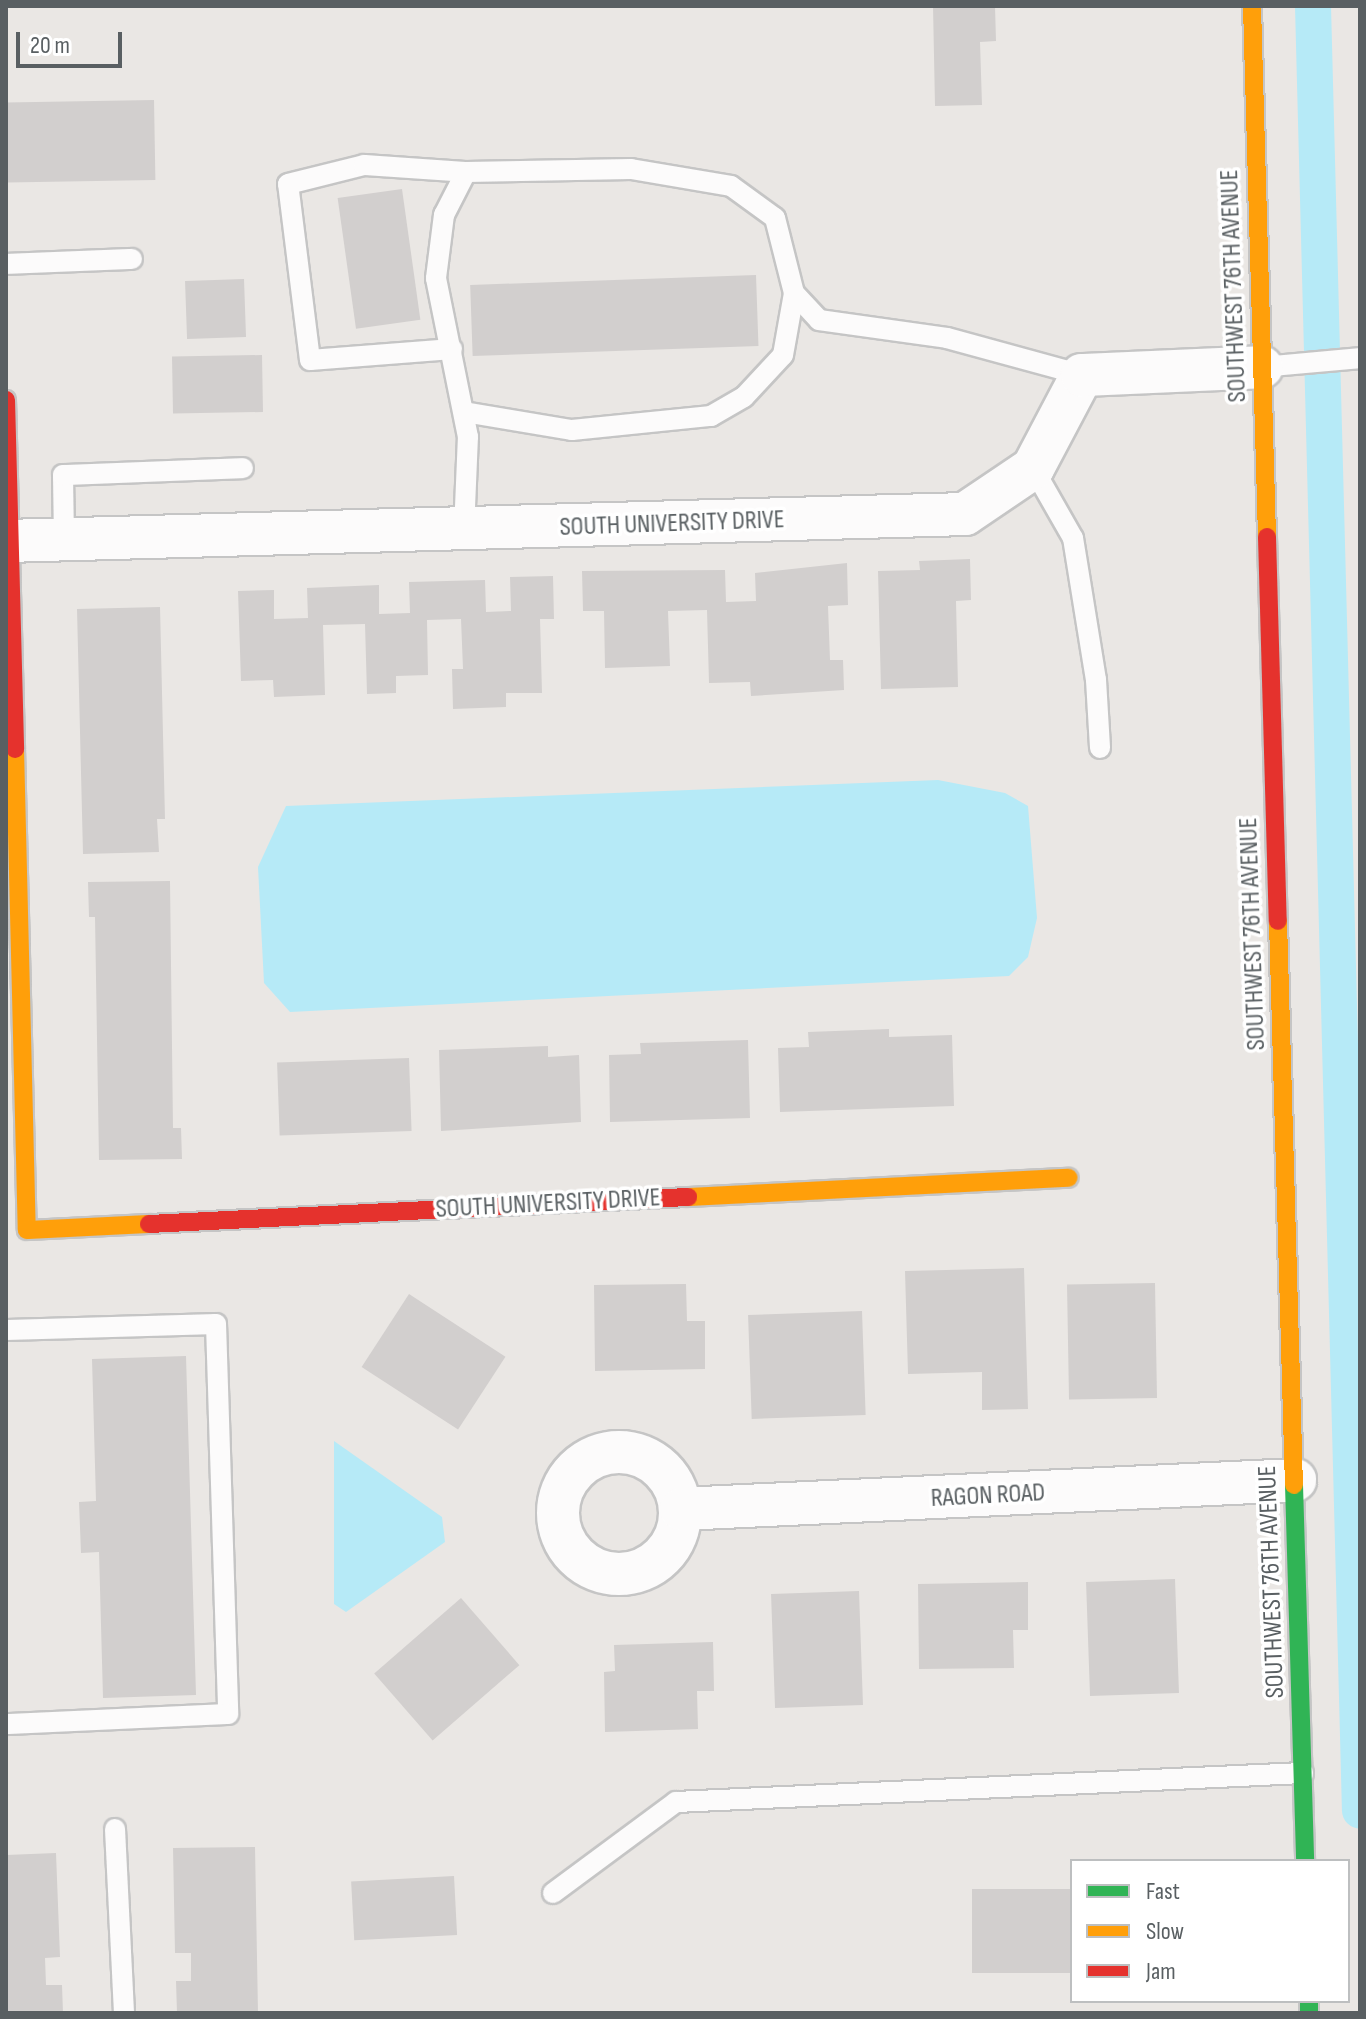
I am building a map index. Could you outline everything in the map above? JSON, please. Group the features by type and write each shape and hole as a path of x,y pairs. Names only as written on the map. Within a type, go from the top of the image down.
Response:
{"street":[{"name":"SOUTHWEST 76TH AVENUE","path":"1252,6 1305,1859"},
{"path":"1082,375 1262,367"},
{"name":"SOUTH UNIVERSITY DRIVE","path":"9,541 464,531 965,514 1033,468 1082,375"},
{"name":"SOUTH UNIVERSITY DRIVE","path":"6,400 17,1231 1069,1178"},
{"name":"RAGON ROAD","path":"681,1509 1295,1480"}],"lane":[{"path":"452,349 310,360 288,184 364,165 466,172 631,169 731,186 775,218 794,293 783,355 744,397 711,416 572,430 464,412"},
{"path":"464,531 464,412 436,278 444,215 466,172"},
{"path":"6,264 132,259"},
{"path":"794,293 819,320 947,338 1082,375"},
{"path":"1262,367 1360,358"},
{"path":"64,539 63,475 243,468"},
{"path":"1033,468 1073,538 1100,748"},
{"path":"6,1330 216,1324 228,1714 6,1724"},
{"path":"553,1893 676,1802 1303,1773"},
{"path":"115,1829 124,2013"}],"water":[{"path":"938,780 1005,793 1028,806 1037,918 1028,957 1009,976 290,1012 264,983 258,867 286,806"},
{"path":"334,1441 442,1517 445,1542 346,1612 334,1604"}],"building":[{"path":"933,6 995,6 996,41 980,42 982,105 935,106"},
{"path":"154,100 155,180 7,183 6,103"},
{"path":"402,189 420,320 356,329 338,198"},
{"path":"756,275 758,346 473,356 470,285"},
{"path":"244,279 246,337 187,339 185,281"},
{"path":"262,355 263,412 173,414 172,357"},
{"path":"970,559 971,600 956,601 958,687 881,689 878,571 920,570 919,561"},
{"path":"847,563 848,605 828,606 830,660 843,660 844,690 751,696 750,682 709,683 707,610 668,611 670,666 605,668 604,611 583,611 582,571 725,570 726,602 756,601 755,573"},
{"path":"553,576 554,619 540,619 542,693 506,693 506,707 453,709 452,669 463,669 461,619 427,620 428,675 396,676 396,693 367,694 365,624 323,625 325,695 274,697 273,680 241,681 238,591 274,590 274,619 308,618 307,588 379,585 379,614 410,613 409,582 485,580 486,612 511,611 510,577"},
{"path":"160,607 165,819 157,819 159,852 83,854 77,609"},
{"path":"170,881 173,1128 181,1128 182,1159 99,1160 95,917 89,917 88,882"},
{"path":"889,1029 889,1037 952,1035 954,1106 780,1112 778,1048 809,1047 808,1032"},
{"path":"748,1040 750,1118 610,1122 609,1055 641,1054 640,1043"},
{"path":"548,1046 548,1057 579,1055 581,1122 441,1131 439,1050"},
{"path":"409,1058 412,1131 280,1136 277,1063"},
{"path":"1024,1268 1028,1409 982,1410 982,1372 908,1374 905,1271"},
{"path":"1155,1283 1157,1398 1069,1400 1067,1285"},
{"path":"686,1284 687,1321 705,1321 705,1369 595,1371 594,1285"},
{"path":"409,1294 505,1357 458,1430 362,1367"},
{"path":"862,1311 866,1415 752,1419 748,1315"},
{"path":"186,1356 196,1695 103,1698 99,1552 81,1553 79,1502 96,1501 92,1359"},
{"path":"1175,1579 1179,1693 1090,1696 1086,1582"},
{"path":"1028,1582 1028,1630 1013,1630 1014,1668 919,1669 918,1584"},
{"path":"859,1591 863,1705 775,1708 771,1594"},
{"path":"461,1598 519,1665 433,1741 374,1673"},
{"path":"713,1642 714,1691 697,1691 698,1729 605,1732 604,1672 615,1671 614,1645"},
{"path":"255,1847 258,2013 177,2013 176,1981 191,1981 191,1953 175,1953 173,1848"},
{"path":"56,1853 60,1957 45,1958 46,1985 62,1985 63,2013 6,2013 6,1855"},
{"path":"454,1876 457,1935 354,1940 351,1881"},
{"path":"972,1889 1070,1889 1070,1973 972,1973"}],"waterway":[{"path":"1313,6 1360,1810"}],"traffic: fast":[{"path":"1294,1485 1305,1859"},
{"path":"1309,2003 1309,2013"}],"traffic: slow":[{"path":"1252,6 1267,537"},
{"path":"15,749 27,1230 149,1224"},
{"path":"1278,921 1294,1485"},
{"path":"688,1197 1069,1178"}],"traffic: jam":[{"path":"6,400 15,749"},
{"path":"1267,537 1278,921"},
{"path":"149,1224 688,1197"}]}
